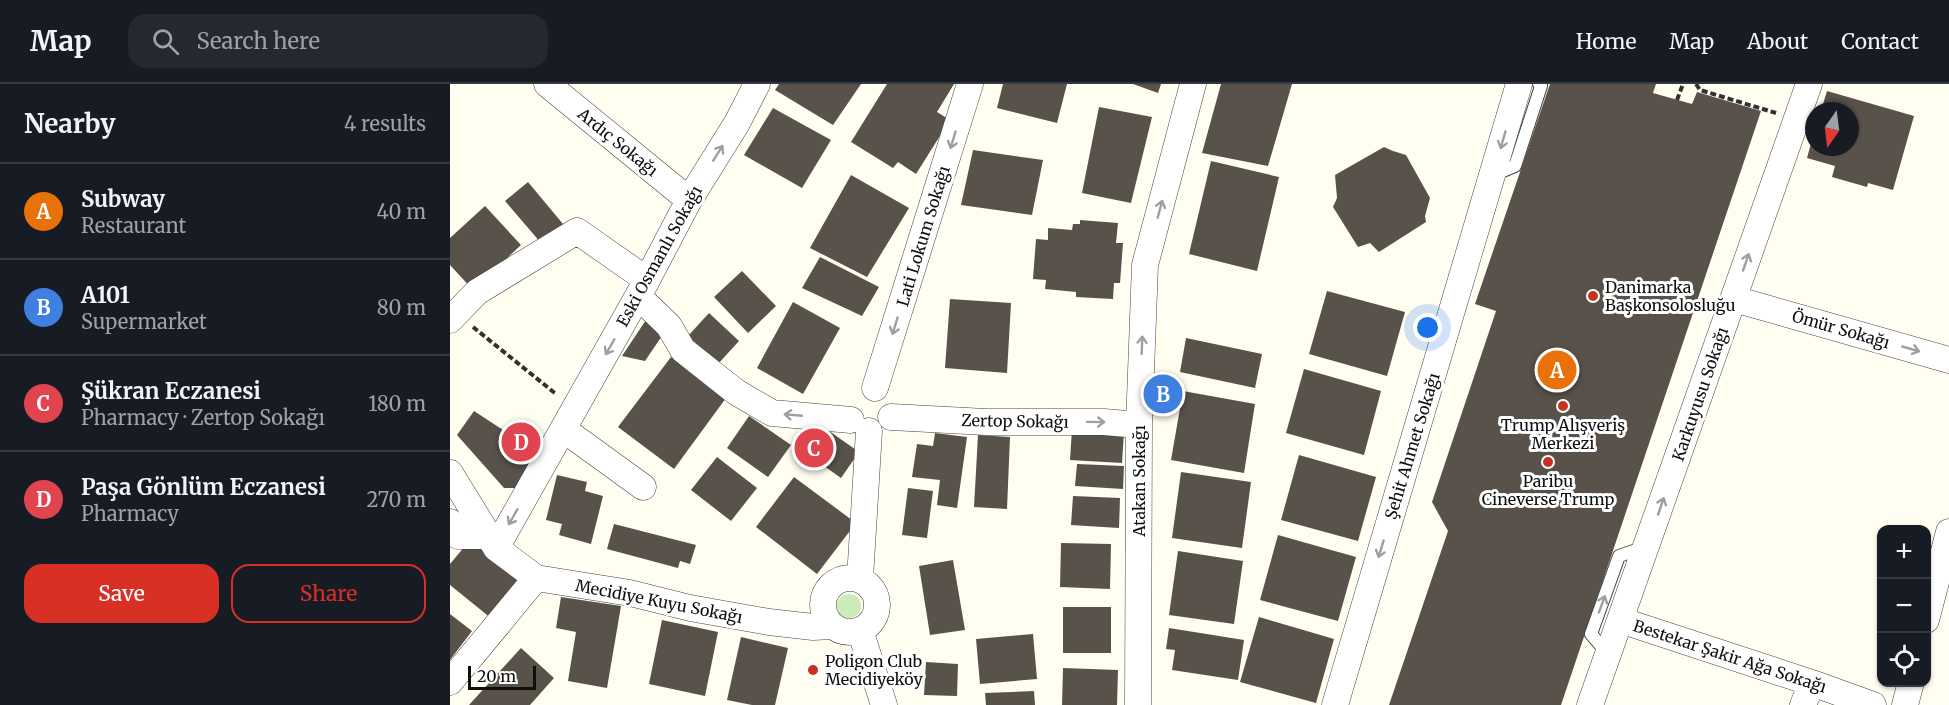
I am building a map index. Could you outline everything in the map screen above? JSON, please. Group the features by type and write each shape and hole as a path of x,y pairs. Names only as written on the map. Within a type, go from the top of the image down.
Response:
{"street":[{"name":"Ardıç Sokağı","path":"547,84 689,200"},
{"name":"Eski Osmanlı Sokağı","path":"492,542 569,419 643,288 689,200 737,123 757,84"},
{"name":"Lati Lokum Sokağı","path":"875,388 970,84"},
{"name":"Atakan Sokağı","path":"1138,705 1139,425 1145,265 1193,84"},
{"name":"Şehit Ahmet Sokağı","path":"1335,705 1519,84"},
{"name":"Karkuyusu Sokağı","path":"1590,705 1809,84"},
{"path":"453,317 477,292 577,231 643,288 683,350 736,392 772,413 860,425 882,427 891,417 892,410 888,397 883,392 875,388 862,389 851,398 848,413 860,425 860,579"},
{"name":"Ömür Sokağı","path":"1734,299 1949,360"},
{"name":"Zertop Sokağı","path":"891,417 986,422 1104,422 1139,425"},
{"path":"569,419 643,487"},
{"name":"Mecidiye Kuyu Sokağı","path":"450,474 492,542 536,578 630,593 690,608 769,622 813,627 833,626"},
{"path":"450,522 458,536 492,542"},
{"path":"1931,601 1949,532"},
{"path":"450,682 536,578"},
{"path":"842,578 860,579 873,591 877,608 869,624 860,630 844,632 833,626 824,615 823,597 833,583 842,578"},
{"name":"Bestekar Şakir Ağa Sokağı","path":"1620,620 1808,694 1873,705"},
{"path":"860,630 885,705"},
{"path":"1905,705 1910,687"}],"lane":[{"path":"1493,175 1515,166 1541,86 1539,84"},
{"path":"1608,654 1591,634 1619,556 1646,547"}],"path":[{"path":"1677,100 1683,84"},
{"path":"1696,84 1700,90 1761,109"},
{"path":"453,317 569,419"}],"green space":[{"path":"849,594 854,595 860,601 860,611 854,617 849,618 844,617 838,611 837,606 838,601 844,595"}],"building":[{"path":"779,84 861,84 833,125 775,90"},
{"path":"887,84 954,84 937,112 950,120 916,174 898,162 893,168 851,142"},
{"path":"1003,84 1067,84 1057,123 997,108"},
{"path":"1133,84 1161,84 1158,93"},
{"path":"1221,84 1292,84 1268,166 1202,153"},
{"name":"Trump Alışveriş Merkezi","path":"1550,84 1656,84 1653,93 1692,104 1697,92 1761,111 1561,705 1389,705 1448,531 1432,502 1496,311 1475,304"},
{"path":"1827,91 1914,116 1893,190 1868,183 1867,187 1832,177 1835,166 1807,158 1808,156 1859,156 1859,102 1824,102"},
{"path":"1099,107 1152,117 1131,203 1082,193"},
{"path":"773,108 831,140 802,188 744,155"},
{"path":"1384,147 1406,155 1430,198 1425,216 1426,222 1379,252 1370,243 1358,247 1333,207 1337,198 1335,175"},
{"path":"973,150 1043,160 1032,215 961,205"},
{"path":"1211,161 1279,177 1257,271 1189,254"},
{"path":"851,175 909,208 867,277 810,248"},
{"path":"528,182 563,224 541,243 505,201"},
{"path":"485,206 521,245 473,290 450,265 450,238"},
{"path":"1080,220 1118,223 1116,243 1123,243 1120,283 1114,283 1113,299 1076,297 1076,292 1045,289 1046,280 1033,279 1036,239 1048,240 1048,228 1072,230 1073,224 1080,224"},
{"path":"820,257 879,287 862,316 802,288"},
{"path":"742,271 776,306 748,333 714,297"},
{"path":"1327,291 1405,312 1387,376 1309,354"},
{"path":"950,299 1011,303 1007,373 945,368"},
{"path":"793,302 840,328 803,394 757,368"},
{"path":"709,313 739,341 718,364 688,336"},
{"path":"648,317 666,330 645,361 622,356"},
{"path":"1186,338 1262,354 1255,388 1180,372"},
{"path":"671,357 726,398 674,469 618,427"},
{"path":"1304,369 1381,391 1364,455 1286,433"},
{"path":"1183,391 1255,404 1244,473 1171,460"},
{"path":"474,411 540,454 518,488 504,488 457,435"},
{"path":"749,416 791,445 768,477 727,448"},
{"path":"822,426 859,452 841,478 804,452"},
{"path":"1072,429 1124,432 1122,463 1070,460"},
{"path":"935,433 967,437 957,508 937,505 940,480 912,477 917,444 933,446"},
{"path":"978,435 1010,437 1007,509 974,507"},
{"path":"1299,455 1376,477 1358,541 1281,520"},
{"path":"717,457 757,488 731,521 691,490"},
{"path":"1077,464 1124,466 1123,489 1075,486"},
{"path":"1181,472 1251,482 1242,548 1172,538"},
{"path":"557,475 587,482 585,491 603,496 591,544 559,535 562,524 546,520"},
{"path":"794,477 856,523 817,574 756,527"},
{"path":"908,488 933,491 927,538 902,535"},
{"path":"1073,496 1120,498 1119,528 1071,525"},
{"path":"614,524 696,545 690,564 680,561 678,568 607,549"},
{"path":"1278,535 1356,557 1338,621 1260,600"},
{"path":"470,540 527,586 497,623 450,585 450,564"},
{"path":"1061,543 1111,544 1110,589 1060,587"},
{"path":"1178,551 1243,561 1234,624 1169,615"},
{"path":"953,560 965,630 930,635 919,566"},
{"path":"561,597 621,606 607,688 568,681 576,632 556,628"},
{"path":"1063,607 1111,607 1111,653 1063,653"},
{"path":"450,614 472,631 450,660"},
{"path":"1259,617 1334,639 1316,703 1240,682"},
{"path":"662,620 718,632 705,696 649,684"},
{"path":"1169,628 1244,640 1238,680 1172,670 1175,650 1166,649"},
{"path":"1033,634 1037,679 980,684 976,639"},
{"path":"741,637 788,648 775,705 752,705 727,700"},
{"path":"521,648 554,678 530,705 469,705"},
{"path":"926,662 958,664 957,696 924,695"},
{"path":"1063,668 1118,670 1117,705 1062,705"},
{"path":"1034,691 1035,705 986,705 985,693"}],"place":[{"name":"Danimarka Başkonsolosluğu","path":"1593,296"},
{"name":"Subway","path":"1557,370"},
{"name":"A101","path":"1163,394"},
{"name":"Trump Alışveriş Merkezi","path":"1563,406"},
{"name":"Paşa Gönlüm Eczanesi","path":"521,442"},
{"name":"Şükran Eczanesi","path":"814,448"},
{"name":"Paribu Cineverse Trump","path":"1548,462"},
{"name":"Poligon Club Mecidiyeköy","path":"813,670"}]}
